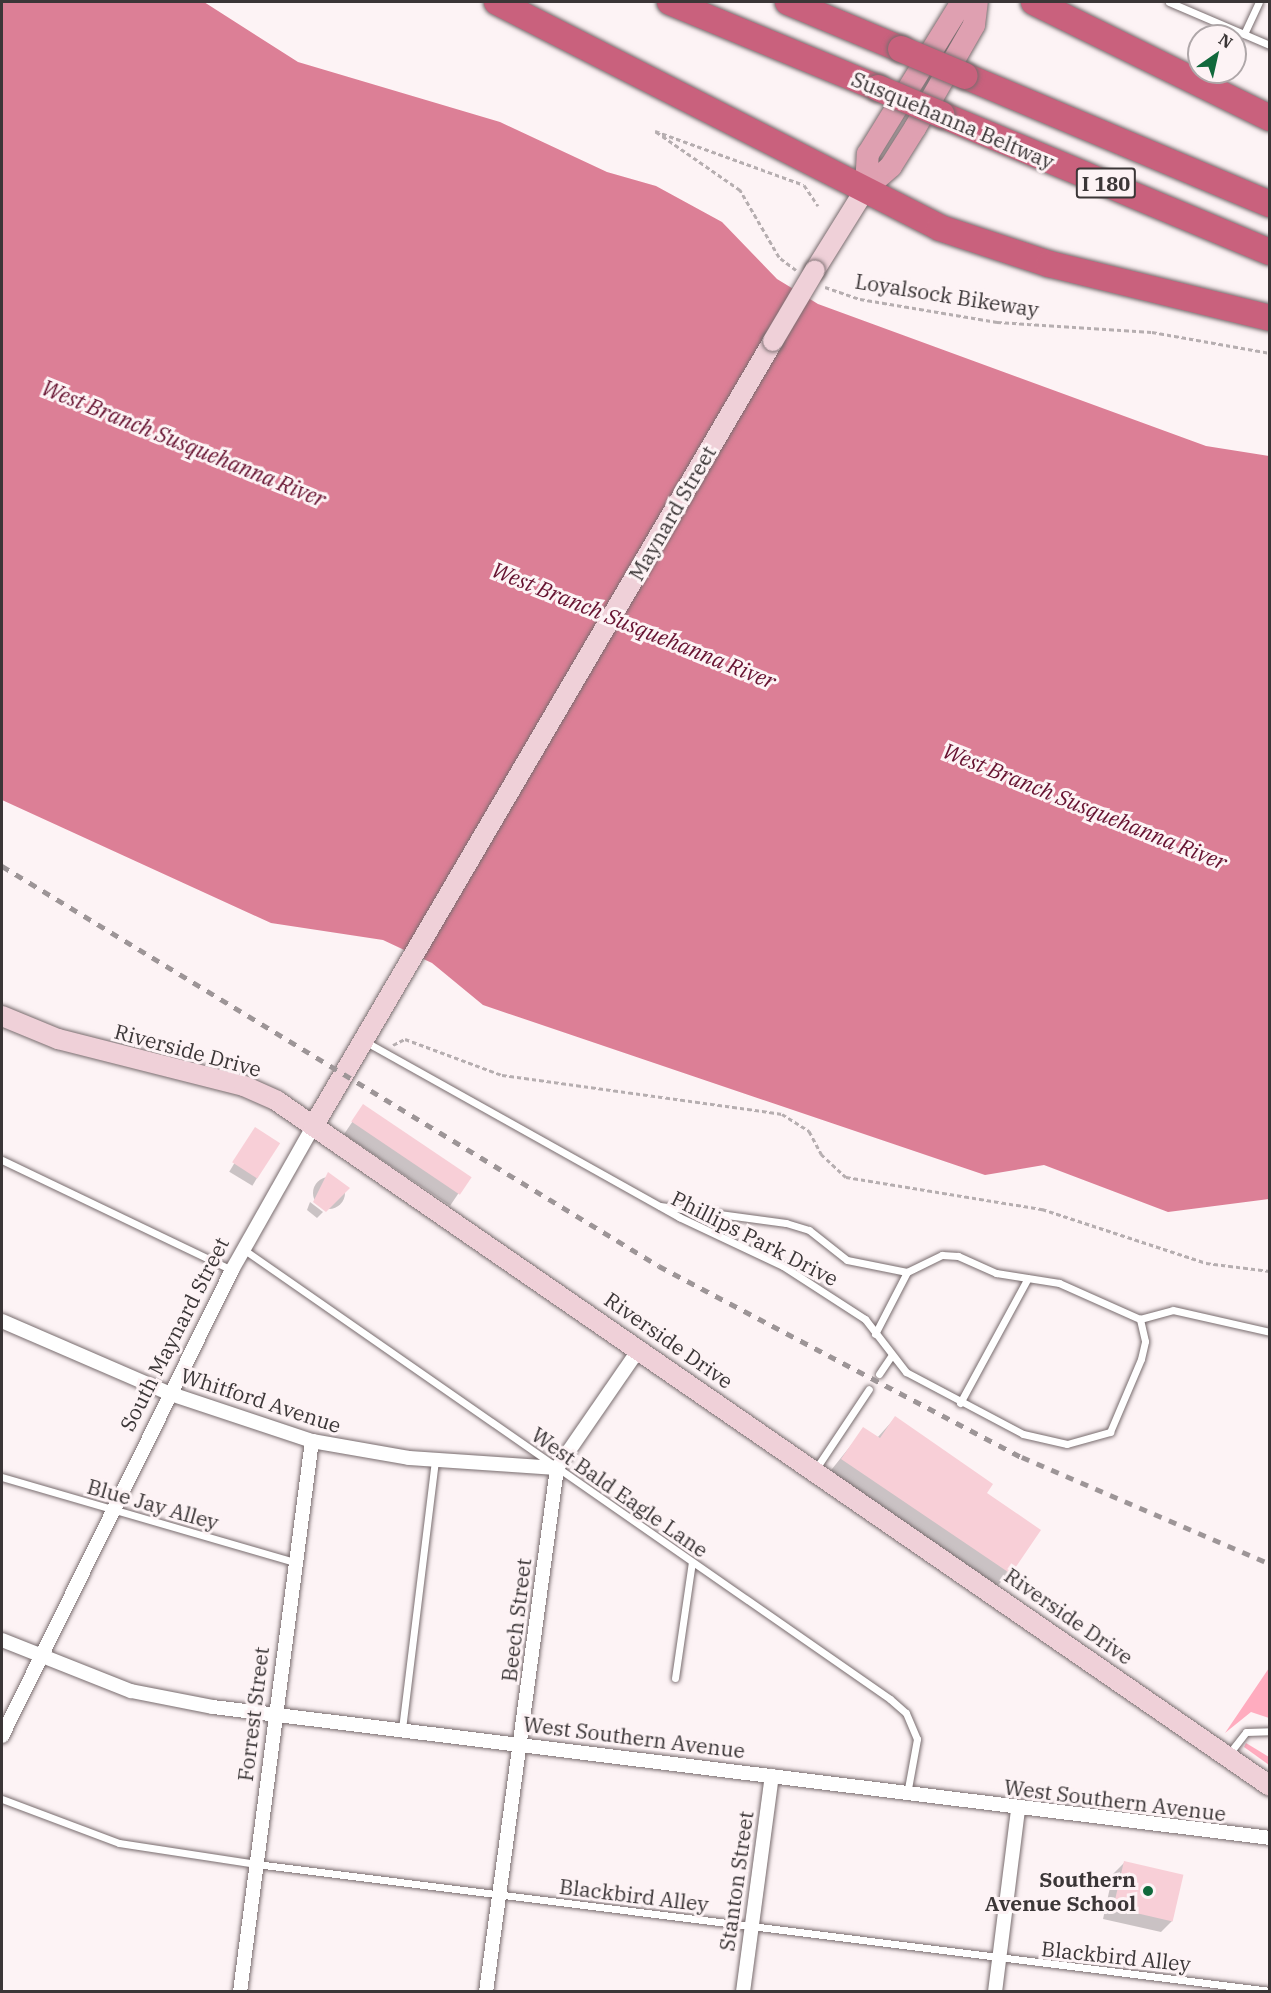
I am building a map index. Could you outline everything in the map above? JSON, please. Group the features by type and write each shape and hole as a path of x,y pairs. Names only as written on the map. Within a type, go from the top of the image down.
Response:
{"highway":[{"path":"497,2 866,188 925,221 1001,249 1269,318"},
{"name":"Susquehanna Beltway","path":"670,2 1269,252"},
{"name":"I 180","path":"788,2 1269,204"},
{"path":"1034,2 1269,118"}],"main road":[{"name":"Maynard Street","path":"866,188 868,154 962,2"},
{"name":"Maynard Street","path":"408,964 811,276 866,188 891,166 915,128 974,26 976,2"},
{"name":"South Maynard Street","path":"314,1125 408,964"},
{"name":"Riverside Drive","path":"2,1016 101,1051 244,1086 314,1125 1269,1786"}],"street":[{"name":"South Maynard Street","path":"2,1736 43,1656 111,1510 232,1270 314,1125"},
{"name":"Whitford Avenue","path":"2,1321 171,1394 312,1442 435,1460 557,1468"},
{"name":"Beech Street","path":"486,1992 523,1743 557,1468 639,1349"},
{"name":"Forrest Street","path":"240,1992 274,1714 312,1442"},
{"name":"West Southern Avenue","path":"2,1640 151,1696 274,1714 523,1743 772,1776 1018,1811 1269,1838"},
{"name":"Stanton Street","path":"743,1992 772,1776"},
{"path":"996,1992 1018,1811"}],"lane":[{"path":"1169,2 1221,24"},
{"path":"1247,28 1259,2"},
{"path":"1247,35 1269,45"},
{"name":"Phillips Park Drive","path":"363,1040 658,1206 783,1266 851,1307 891,1356 960,1403 1037,1439 1067,1444 1100,1438 1117,1423 1131,1394 1145,1341 1140,1319"},
{"path":"2,1160 232,1270"},
{"path":"658,1206 786,1223 809,1230 847,1260 907,1272"},
{"name":"West Bald Eagle Lane","path":"243,1250 906,1713 917,1739 907,1795"},
{"path":"875,1334 907,1272 942,1255 1028,1278 1059,1283 1140,1319 1173,1310 1269,1332"},
{"path":"960,1403 1028,1278"},
{"path":"879,1374 891,1356"},
{"path":"815,1470 869,1389"},
{"path":"402,1729 435,1460"},
{"name":"Blue Jay Alley","path":"2,1477 295,1562"},
{"path":"675,1677 692,1562"},
{"path":"1227,1756 1246,1732 1269,1731"},
{"name":"Blackbird Alley","path":"2,1799 119,1843 256,1864 999,1959 1269,1991"}],"path":[{"name":"Loyalsock Bikeway","path":"818,206 804,185 655,131 740,190 779,257 811,276 860,298 997,322 1152,332 1269,353"},
{"path":"392,1046 405,1039 502,1075 782,1114 809,1131 821,1154 846,1177 1042,1209 1206,1263 1269,1271"}],"shaded area":[{"path":"1269,1668 1269,1718 1251,1712 1225,1733"},
{"path":"1246,1743 1269,1757 1269,1765 1244,1747"}],"water":[{"name":"West Branch Susquehanna River","path":"2,2 204,2 298,62 500,122 607,172 656,186 722,222 777,279 818,304 1206,446 1269,456 1269,1199 1168,1212 1044,1165 985,1175 483,1005 432,963 383,940 271,923 2,800"}],"building":[{"path":"363,1104 472,1177 460,1195 351,1121"},
{"path":"255,1127 280,1143 257,1179 232,1162"},
{"path":"328,1172 350,1188 326,1212 313,1202"},
{"path":"895,1416 993,1484 987,1493 1041,1530 1011,1574 841,1459 863,1427 880,1438"},
{"name":"Southern Avenue School","path":"1124,1861 1183,1875 1173,1921 1113,1908"}],"railway":[{"path":"2,866 659,1266 1022,1457 1270,1564"}],"place":[{"name":"Southern Avenue School","path":"1148,1891"}]}
